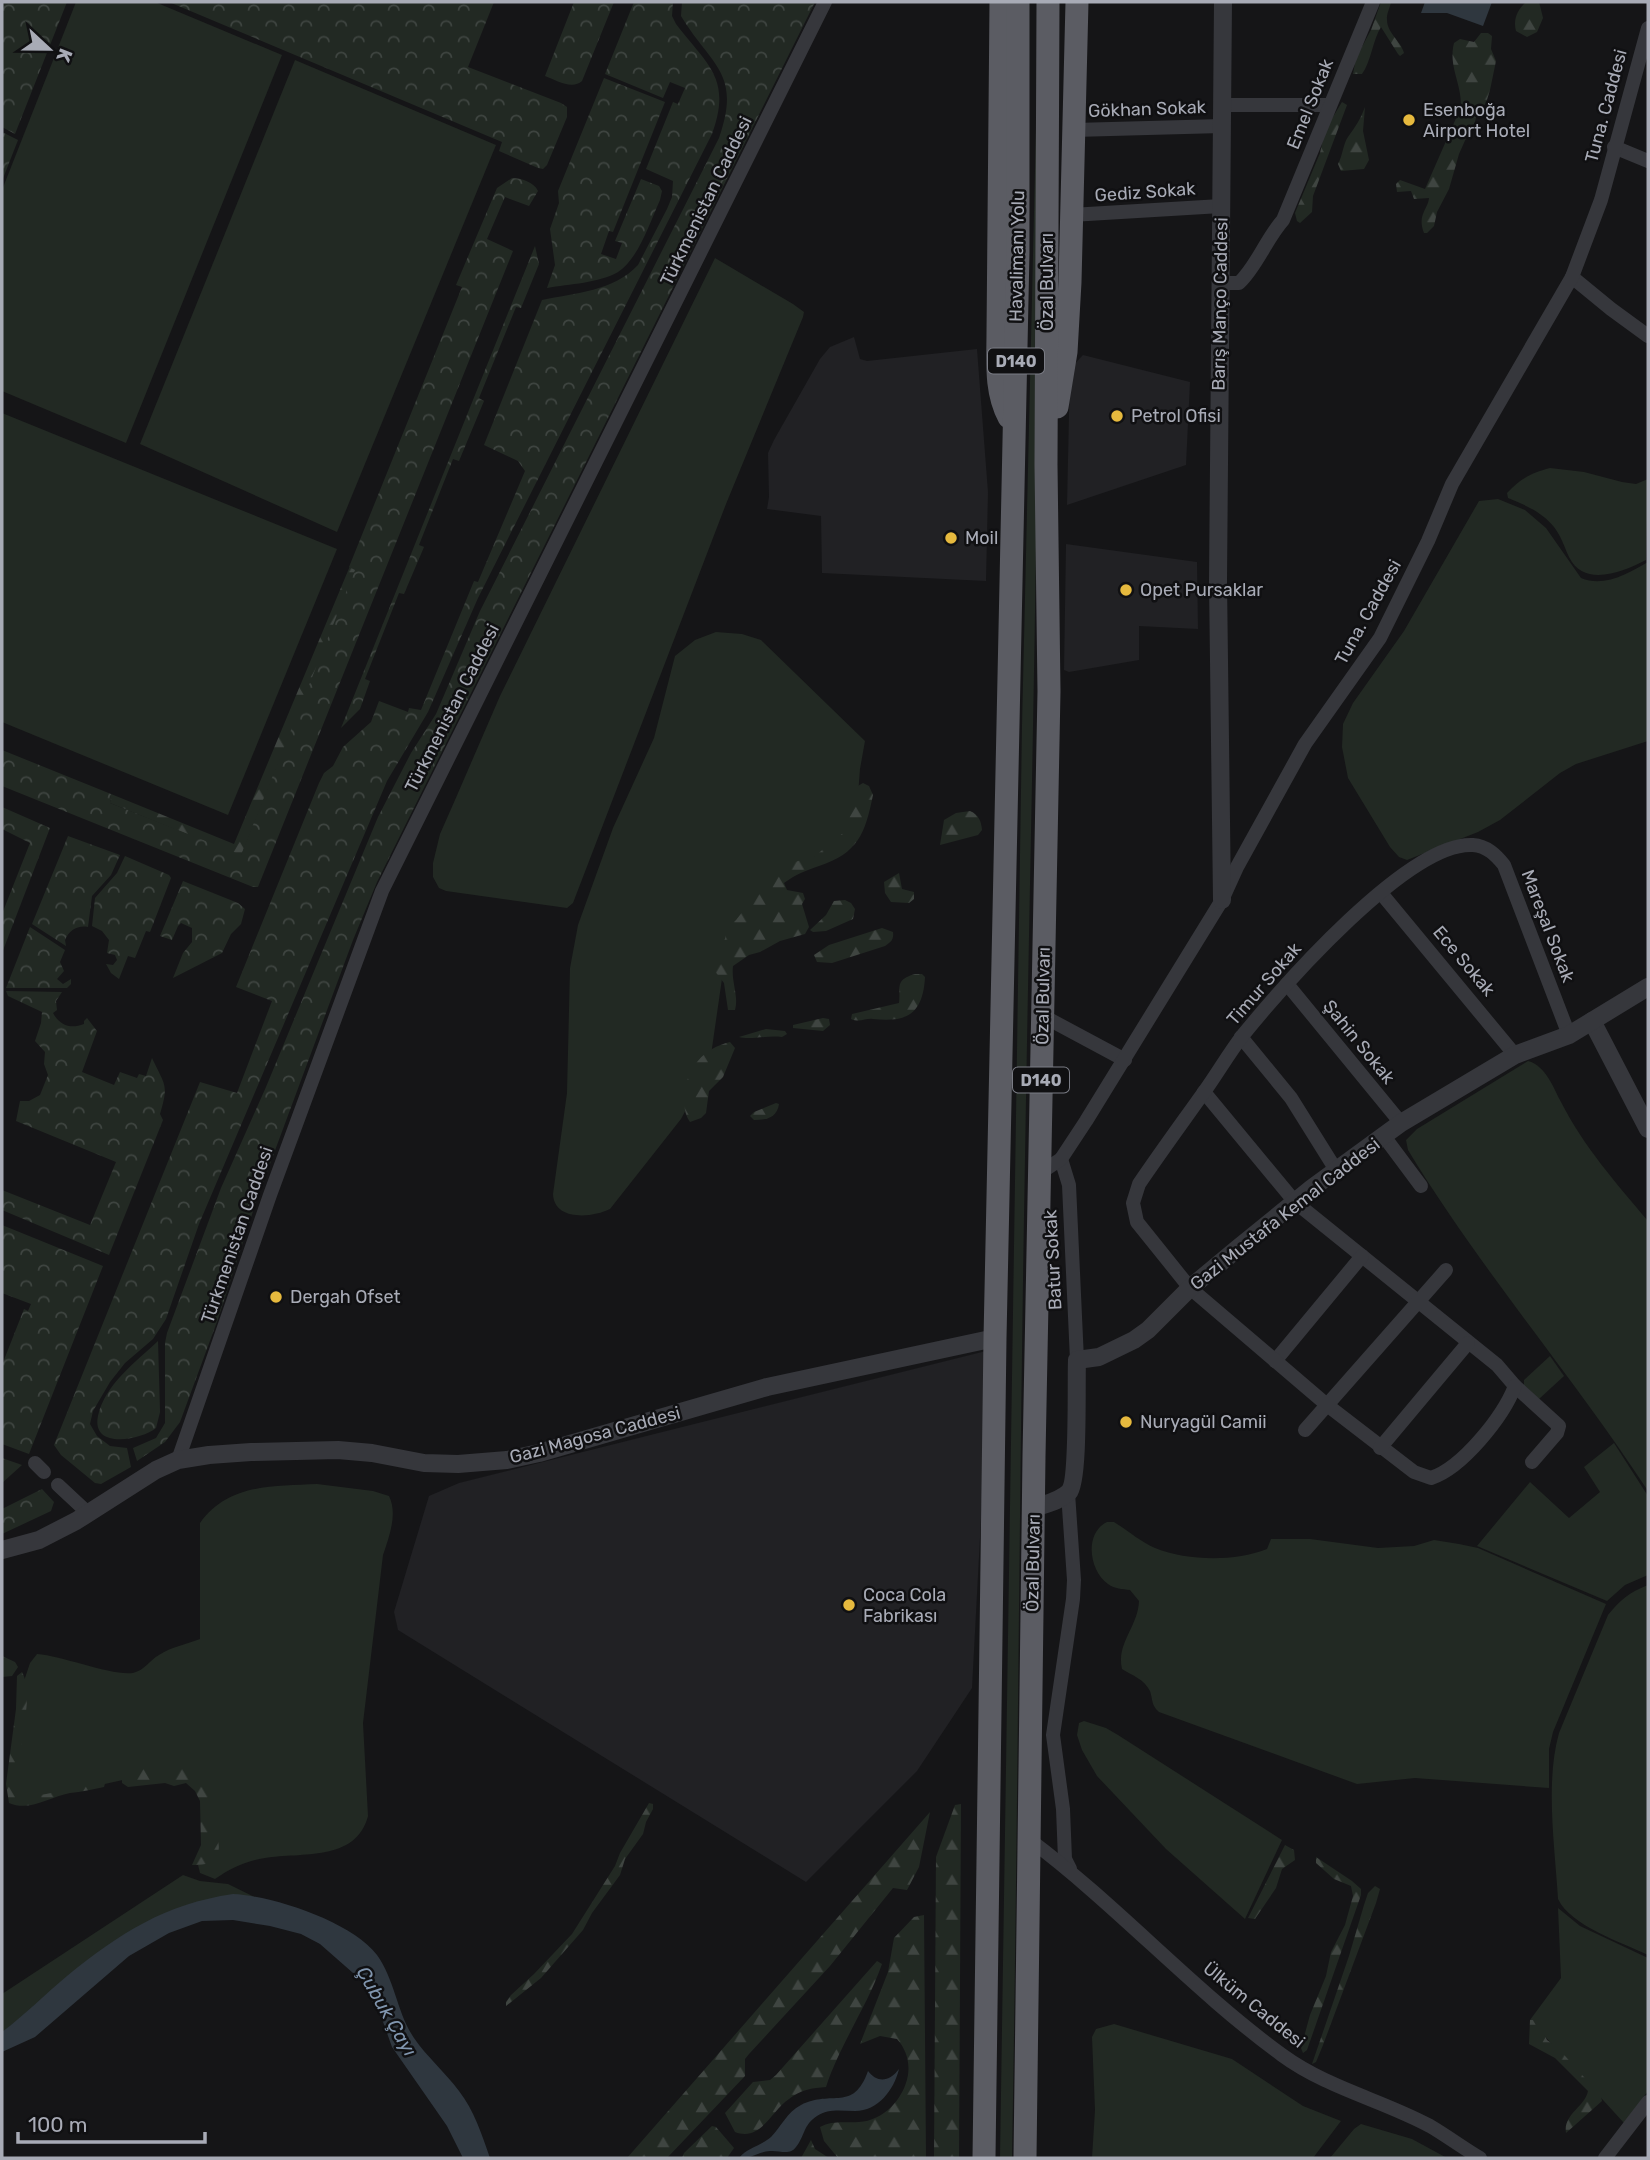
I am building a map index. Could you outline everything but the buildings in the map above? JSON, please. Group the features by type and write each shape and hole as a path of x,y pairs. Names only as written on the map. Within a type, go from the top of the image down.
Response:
{"highway":[{"path":"1001,2 999,381 1001,399 1015,427"},
{"name":"Havalimanı Yolu","path":"995,1338 1015,427 1018,2"},
{"name":"Özal Bulvarı","path":"1025,2158 1049,691 1046,465 1048,2"},
{"path":"1046,465 1065,361 1077,2"},
{"name":"D140","path":"985,2158 995,1338"}],"street":[{"name":"Türkmenistan Caddesi","path":"178,1460 379,898 825,2"},
{"name":"Barış Manço Caddesi","path":"1222,900 1217,581 1223,2"},
{"name":"Emel Sokak","path":"1221,283 1239,283 1246,276 1283,220 1373,2"},
{"name":"Tuna. Caddesi","path":"1040,1173 1061,1159 1125,1059 1222,900 1237,867 1305,744 1380,638 1428,541 1451,484 1572,277 1601,200 1614,147 1644,55 1648,28"},
{"path":"1222,104 1330,105"},
{"name":"Gökhan Sokak","path":"1074,130 1222,126"},
{"path":"1614,147 1648,161"},
{"name":"Gediz Sokak","path":"1071,215 1221,206"},
{"path":"1572,277 1648,335"},
{"name":"Timur Sokak","path":"1190,1288 1142,1231 1134,1214 1133,1203 1139,1184 1241,1037 1325,943 1413,866 1445,849 1474,845"},
{"name":"Mareşal Sokak","path":"1474,845 1490,851 1504,865 1569,1035"},
{"name":"Ece Sokak","path":"1381,893 1516,1055"},
{"name":"Şahin Sokak","path":"1287,985 1401,1123"},
{"name":"Gazi Mustafa Kemal Caddesi","path":"1077,1360 1098,1357 1135,1340 1190,1288 1295,1202 1401,1123 1516,1055 1569,1035 1648,987"},
{"path":"1042,1016 1125,1059"},
{"path":"1592,1021 1648,1129"},
{"path":"1241,1037 1291,1098 1336,1170"},
{"path":"1204,1092 1295,1202 1504,1371 1515,1387 1559,1426 1557,1433 1532,1462"},
{"path":"1383,1135 1421,1186"},
{"name":"Batur Sokak","path":"1061,1159 1069,1185 1077,1360"},
{"path":"1275,1361 1362,1255"},
{"path":"1305,1430 1446,1270"},
{"path":"1190,1288 1380,1448 1400,1464 1422,1476 1431,1478 1440,1475 1467,1453 1494,1422 1515,1387"},
{"name":"Gazi Magosa Caddesi","path":"2,1550 39,1540 156,1470 178,1460 226,1453 338,1450 438,1464 507,1460 767,1387 995,1338"},
{"path":"1380,1448 1468,1343"},
{"path":"1070,1870 1065,1859 1063,1809 1053,1735 1073,1599 1068,1493 1075,1477 1077,1360"},
{"path":"58,1485 88,1513"},
{"path":"1034,1508 1068,1493"},
{"name":"Ülküm Caddesi","path":"1030,1840 1070,1870 1221,2005 1281,2054 1324,2080 1430,2126 1480,2158"},
{"path":"1605,2158 1648,2102"}],"shaded area":[{"path":"854,337 860,359 867,361 977,349 988,492 986,581 822,573 821,516 767,509 768,453 774,440 820,359 830,347"},
{"path":"1083,355 1190,382 1186,465 1067,505 1070,369"},
{"path":"1066,544 1197,562 1198,629 1139,626 1139,660 1069,672 1064,670"},
{"path":"990,1350 972,1688 917,1771 806,1882 398,1630 394,1612 429,1496 459,1483"}],"green space":[{"path":"2,2 67,2 15,134 2,127"},
{"path":"76,2 155,2 282,55 126,443 2,391 2,190"},
{"path":"169,2 494,2 468,67 561,103 567,107 567,117 547,165 543,169 538,168 499,151 502,142"},
{"path":"574,2 614,2 582,81 574,85 545,76"},
{"path":"634,2 673,2 672,16 676,24 707,62 718,86 718,115 712,134 478,598 428,712 387,781 199,1224 166,1319 153,1339 125,1363 93,1411 90,1424 97,1436 110,1446 127,1448 131,1467 101,1484 95,1483 61,1455 54,1445 200,1082 237,1093 272,1001 236,987 319,783 324,773 333,766 343,747 371,722 379,701 408,712 409,708 421,710 474,581 478,582 525,471 518,461 484,445 542,300 593,290 628,274 638,265 672,197 673,181 646,169 673,102 678,104 685,88 670,82 663,98 605,74"},
{"path":"682,2 815,2 377,882 257,1199 218,1319 180,1422 165,1442 137,1461 133,1448 156,1438 165,1423 167,1333 221,1188 378,817 411,753 436,714 480,611 719,138 727,98 725,84 720,71 681,16"},
{"path":"1381,2 1391,2 1387,16 1388,25 1404,53 1400,56 1398,54 1381,27 1365,69 1362,74 1353,74 1356,58 1371,30"},
{"path":"1526,2 1539,2 1543,18 1537,32 1527,37 1516,31 1515,23 1518,12"},
{"path":"1481,33 1492,36 1491,49 1496,61 1490,90 1459,154 1434,226 1424,233 1422,217 1429,198 1414,199 1411,191 1397,192 1396,184 1400,180 1425,189 1461,107 1453,59 1454,43 1460,39 1474,42"},
{"path":"1038,41 1037,460 1012,2158 1000,2158 1022,725"},
{"path":"295,60 496,145 337,532 140,444"},
{"path":"604,78 665,102 613,232 609,231 601,254 616,259 622,243 615,241 641,179 659,186 662,191 660,200 638,249 618,272 593,281 547,288 555,265 550,229 559,203 558,191"},
{"path":"1342,102 1347,105 1313,196 1312,212 1300,223 1295,213 1320,153 1325,130"},
{"path":"1365,107 1363,131 1369,160 1364,169 1341,171 1338,164 1345,143"},
{"path":"2,132 18,140 2,181"},
{"path":"512,178 527,181 538,191 529,206 505,197 487,239 513,251 258,887 2,786 2,750 111,794 110,803 241,855 355,570 349,567 462,287 456,285 497,188"},
{"path":"535,246 539,264 521,308 516,307 479,398 484,401 459,461 453,459 419,545 424,547 404,594 399,593 365,679 370,681 360,709 341,728"},
{"path":"715,258 793,304 804,312 803,317 726,504 573,903 567,908 439,888 433,877 433,863 440,834 500,696"},
{"path":"2,413 337,549 228,815 2,722"},
{"path":"1550,468 1584,472 1636,484 1648,479 1646,560 1604,575 1594,575 1576,567 1554,527 1533,509 1508,498 1507,493 1521,480"},
{"path":"1498,499 1525,510 1546,528 1581,578 1590,581 1607,580 1625,575 1648,562 1648,741 1576,764 1560,773 1500,820 1478,832 1407,860 1399,857 1390,847 1348,778 1342,747 1343,724 1353,703 1404,631 1479,501"},
{"path":"350,566 356,570 241,856 110,803 111,794 234,844"},
{"path":"716,632 742,634 761,640 865,741 856,821 846,840 782,874 725,958 711,1055 681,1119 610,1209 594,1214 575,1215 560,1209 553,1194 567,1093 570,968 578,925 613,828 654,738 675,656 695,640"},
{"path":"863,783 869,786 873,795 867,821 858,840 843,855 784,883 787,890 803,893 805,899 802,904 809,927 805,934 780,941 749,955 733,966 736,1005 735,1010 728,1010 724,983 714,970 714,954 725,939 727,926 736,920 778,867 815,856 843,833 851,813 851,790"},
{"path":"2,807 50,828 2,953 2,914 30,843 2,829"},
{"path":"970,811 976,814 980,821 982,830 978,835 940,845 944,820 956,813"},
{"path":"68,836 120,855 111,875 92,896 88,927 71,931 65,940 66,946 32,924"},
{"path":"125,856 171,878 150,932 146,931 135,958 128,956 119,979 111,973 106,964 113,965 117,960 115,955 107,953 109,940 102,931 92,926 95,898 117,873"},
{"path":"899,873 902,889 914,892 914,899 909,903 891,902 885,893 884,882"},
{"path":"183,881 238,903 245,909 241,924 231,934 222,953 173,978 183,953 192,942 192,928 181,923 172,940 160,936"},
{"path":"845,900 855,909 853,919 826,931 810,930 826,915 834,901"},
{"path":"30,927 65,950 60,962 64,971 57,979 63,984 71,979 67,988 6,988"},
{"path":"882,928 893,932 892,940 885,946 832,963 817,962 814,955 829,945"},
{"path":"915,974 925,977 924,989 917,1007 911,1013 896,1019 851,1019 852,1014 899,1003 901,982"},
{"path":"6,991 62,992 56,1001 57,1010 53,1013 59,1021 75,1026 84,1024 87,1018 97,1031 82,1072 114,1085 120,1072 137,1078 139,1074 146,1076 152,1058 163,1080 165,1090 160,1114 163,1120 109,1255 2,1210 2,1190 90,1225 116,1162 16,1121 20,1101 29,1101 40,1095 48,1075 44,1064 45,1052 35,1041 42,1012 8,996"},
{"path":"829,1019 830,1025 823,1031 793,1028 793,1025"},
{"path":"766,1029 785,1031 787,1034 782,1037 739,1037"},
{"path":"730,1042 735,1048 723,1077 709,1091 706,1113 690,1122 685,1099 686,1085 693,1068 712,1049"},
{"path":"1528,1061 1544,1072 1590,1149 1648,1221 1648,1491 1465,1237 1408,1150 1406,1140 1417,1129"},
{"path":"779,1104 778,1109 770,1117 754,1120 750,1116 754,1112"},
{"path":"2,1225 103,1266 29,1454 2,1444 2,1365 24,1309 28,1311 31,1304 2,1293"},
{"path":"158,1341 160,1412 156,1428 140,1436 109,1438 102,1434 98,1427 98,1416 107,1394 122,1374"},
{"path":"1550,1356 1564,1376 1539,1399 1524,1386 1524,1380"},
{"path":"1614,1443 1648,1496 1648,1575 1625,1585 1607,1601 1477,1546 1530,1482 1569,1518 1600,1492 1584,1467"},
{"path":"2,1458 22,1465 2,1483"},
{"path":"317,1484 373,1491 389,1496 393,1510 392,1526 383,1555 363,1723 368,1816 362,1831 340,1848 258,1859 215,1879 200,1873 198,1865 213,1853 196,1769 186,1766 19,1803 15,1795 25,1678 30,1663 37,1654 113,1672 133,1673 164,1652 200,1639 200,1523 211,1510 238,1494 268,1487"},
{"path":"42,1489 54,1502 51,1511 2,1534 2,1509"},
{"path":"1107,1522 1114,1522 1155,1548 1182,1555 1211,1558 1240,1556 1267,1549 1271,1539 1310,1539 1378,1548 1414,1546 1434,1540 1459,1544 1478,1548 1606,1604 1553,1732 1549,1749 1549,1788 1415,1778 1357,1784 1159,1712 1153,1705 1145,1683 1122,1669 1124,1643 1135,1619 1139,1601 1130,1590 1108,1584 1093,1562 1092,1543 1095,1534"},
{"path":"1648,1585 1648,1955 1585,1925 1564,1909 1558,1899 1552,1794 1559,1733 1608,1615 1626,1597"},
{"path":"2,1656 15,1662 18,1667 12,1676 2,1677"},
{"path":"22,1672 27,1701 19,1787 21,1797 48,1794 106,1780 104,1787 70,1793 32,1805 9,1803 6,1784 16,1709 17,1676"},
{"path":"1084,1721 1118,1735 1282,1840 1245,1919 1166,1849 1097,1776 1077,1735 1079,1723"},
{"path":"190,1763 198,1766 208,1780 219,1845 214,1859 199,1865 192,1865 201,1845 200,1801 195,1791 186,1783 174,1786 165,1783 128,1787 122,1783 122,1775 126,1771"},
{"path":"649,1803 653,1804 653,1809 643,1834 625,1859 620,1875 583,1930 541,1978 506,2006 511,1995 572,1934 615,1866"},
{"path":"961,1804 959,2158 934,2158 936,1857 955,1805"},
{"path":"930,1812 919,1867 907,1890 893,1888 830,1966 745,2059 745,2076 667,2158 627,2158"},
{"path":"1285,1845 1294,1850 1295,1860 1282,1869 1276,1888 1255,1919 1248,1918"},
{"path":"1316,1857 1352,1881 1361,1889 1361,1895 1307,2050 1303,2053 1301,2048 1310,2015 1326,1976 1331,1952 1345,1925 1353,1896 1351,1886 1334,1879 1316,1863"},
{"path":"183,1875 200,1881 228,1884 267,1903 191,1905 2,2034 2,1994"},
{"path":"1375,1886 1380,1889 1376,1903 1323,2045 1316,2062 1312,2064 1368,1893"},
{"path":"1558,1908 1580,1926 1648,1958 1648,2091 1624,2123 1530,2020 1561,1978"},
{"path":"924,1915 926,2158 838,2158 824,2141 820,2127 876,2118 891,2107 906,2084 908,2061 897,2039 880,2036 860,2044 888,1972 894,1938 914,1917"},
{"path":"877,1961 882,1964 876,1980 826,2087 806,2090 793,2096 752,2133 735,2132 725,2113 753,2082 770,2080 776,2075"},
{"path":"1530,2020 1537,2020 1547,2040 1557,2047 1601,2096 1602,2101 1566,2133 1568,2121 1588,2091 1555,2058 1529,2044"},
{"path":"1114,2024 1232,2059 1303,2106 1341,2121 1313,2158 1092,2158 1095,2110 1092,2037 1096,2029"},
{"path":"1361,2124 1412,2139 1447,2158 1330,2158"},
{"path":"712,2126 716,2127 734,2148 727,2158 682,2158 684,2153"},
{"path":"811,2140 815,2149 829,2158 801,2158"}],"water":[{"path":"1425,2 1492,2 1483,26 1447,13 1421,13"},
{"name":"Çubuk Çayı","path":"233,1894 290,1905 311,1913 350,1932 377,1955 408,2028 464,2098 490,2158 463,2158 447,2126 392,2047 382,2019 361,1980 320,1944 301,1934 270,1926 233,1920 202,1921 169,1933 129,1956 35,2037 2,2052 2,2032 106,1946 165,1913"},
{"path":"899,2069 889,2092 878,2103 863,2110 822,2113 812,2119 794,2150 770,2151 739,2158 771,2137 801,2105 822,2099 840,2098 856,2092 868,2071 876,2078 884,2079"}],"place":[{"name":"Esenboğa Airport Hotel","path":"1409,120"},
{"name":"Petrol Ofisi","path":"1117,416"},
{"name":"Moil","path":"951,538"},
{"name":"Opet Pursaklar","path":"1126,590"},
{"name":"Dergah Ofset","path":"276,1297"},
{"name":"Nuryagül Camii","path":"1126,1422"},
{"name":"Coca Cola Fabrikası","path":"849,1605"}]}
